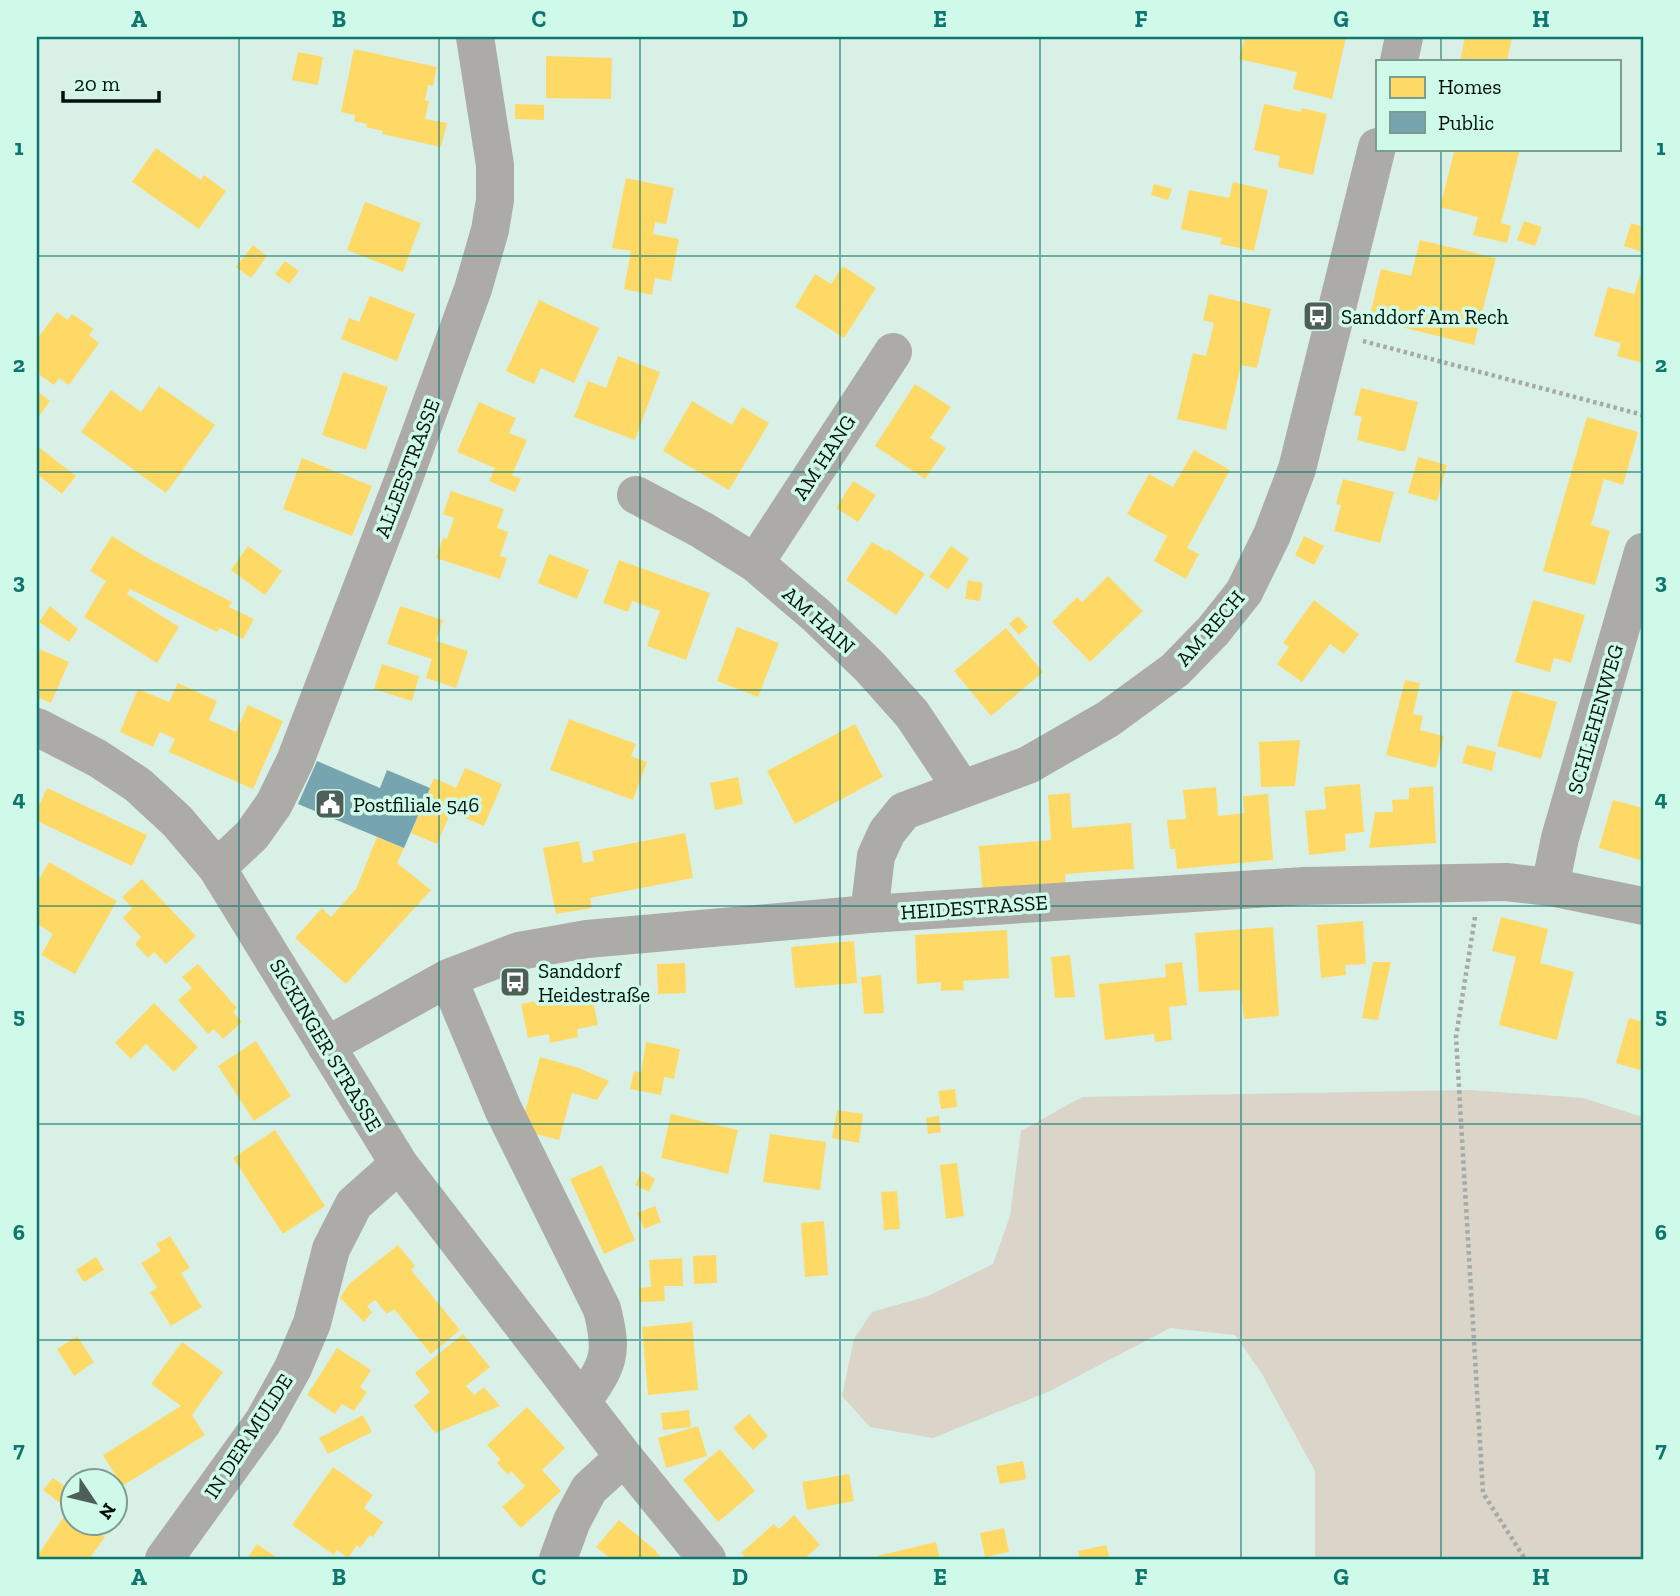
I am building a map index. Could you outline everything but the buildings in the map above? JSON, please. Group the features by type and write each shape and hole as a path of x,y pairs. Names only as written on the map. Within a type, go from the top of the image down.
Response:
{"street":[{"name":"ALLEESTRASSE","path":"217,868 251,835 274,804 295,761 473,289 490,230 495,189 495,166 475,37"},
{"path":"1398,60 1404,37"},
{"name":"AM RECH","path":"869,914 876,856 887,832 904,811 1028,765 1108,719 1175,670 1213,631 1244,592 1272,535 1297,469 1376,150"},
{"name":"AM HANG","path":"755,562 893,352"},
{"name":"AM HAIN","path":"636,495 755,562 816,615 870,667 912,714 962,789"},
{"name":"SCHLEHENWEG","path":"1550,887 1560,838 1637,593 1643,552"},
{"name":"SICKINGER STRASSE","path":"37,727 97,758 138,785 177,821 217,868 399,1164 624,1457 707,1559"},
{"name":"HEIDESTRASSE","path":"326,1046 448,978 520,951 587,939 869,914 1304,886 1480,882 1550,887 1643,906"},
{"path":"448,978 503,1109 602,1309 610,1338 608,1357 602,1373 582,1402"},
{"name":"IN DER MULDE","path":"164,1559 263,1422 293,1368 312,1323 331,1249 354,1204 399,1164"},
{"path":"558,1559 572,1521 589,1489 624,1457"}],"path":[{"path":"1331,332 1643,415"},
{"path":"1480,882 1456,1037 1483,1493 1525,1559"}],"shaded area":[{"path":"1470,1090 1583,1098 1643,1117 1643,1559 1315,1559 1315,1471 1262,1374 1235,1335 1170,1328 1050,1391 933,1438 870,1427 842,1396 854,1339 872,1312 928,1296 993,1264 1010,1216 1021,1131 1082,1097"}],"place":[{"name":"Sanddorf Am Rech","path":"1318,316"},
{"name":"Postfiliale 546","path":"330,804"},
{"name":"Sanddorf Heidestraße","path":"515,982"}]}
